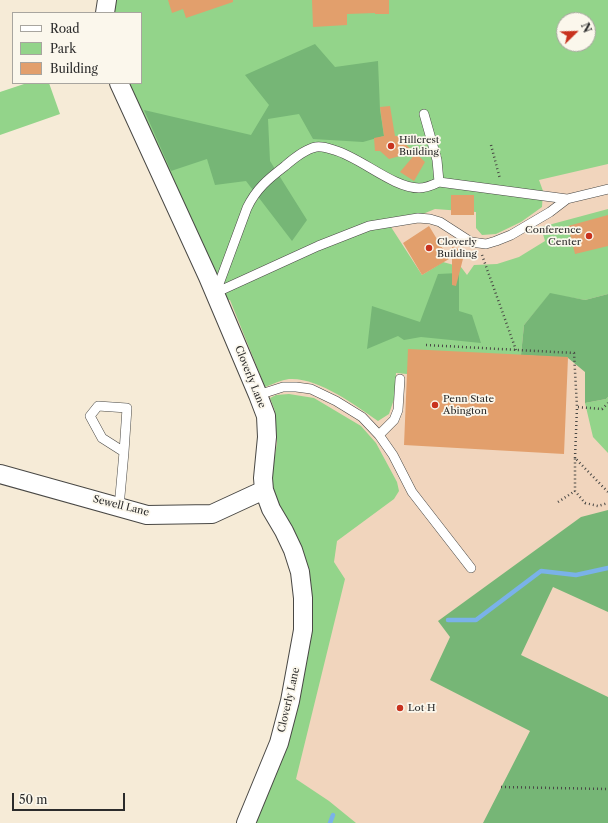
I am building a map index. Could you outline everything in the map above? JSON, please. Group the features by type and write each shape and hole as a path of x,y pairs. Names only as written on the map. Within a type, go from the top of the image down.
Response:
{"street":[{"path":"105,12 107,0"},
{"name":"Cloverly Lane","path":"119,84 215,294 258,394 266,416 268,438 263,478 264,490 271,509 293,550 300,572 303,598 302,630 290,701 278,743 246,823"},
{"name":"Sewell Lane","path":"2,479 146,514 212,514 264,490"}],"lane":[{"path":"424,114 438,160 439,182"},
{"path":"215,294 253,195 267,180 292,160 316,147 340,151 403,186 419,188 428,187 439,182 567,199 608,189"},
{"path":"215,294 318,246 369,226 418,218 430,219 440,222 471,242 486,244 511,235 550,212 567,199"},
{"path":"379,435 394,420 398,410 400,379"},
{"path":"258,394 283,387 311,389 336,401 362,417 379,435 393,455 412,492 471,568"},
{"path":"119,507 124,452 127,408 98,406 90,416 102,438 124,452"}],"path":[{"path":"491,146 504,190"},
{"path":"478,244 516,350"},
{"path":"426,345 574,353 577,407 575,491 584,503 598,506 608,503"},
{"path":"577,407 602,409 608,403"},
{"path":"575,458 608,492"},
{"path":"558,502 575,491"},
{"path":"501,787 608,789"}],"shaded area":[{"name":"Penn State Abington","path":"427,0 608,0 608,823 246,823 279,743 303,598 271,509 267,437 215,293"}],"green space":[{"path":"117,0 608,0 608,164 539,180 543,191 542,207 521,222 496,234 482,235 476,228 476,212 435,209 391,227 422,275 443,262 461,267 467,275 474,265 497,264 519,257 545,241 541,227 608,209 608,294 585,300 550,294 524,325 521,355 407,374 396,373 395,396 389,414 378,421 336,393 312,382 289,379 265,387 230,300 228,300 128,84 142,84 142,12 113,12 113,9"},
{"path":"315,44 335,67 378,61 380,110 384,136 363,142 313,139 299,114 268,119 270,161 307,220 292,241 246,181 215,185 207,159 171,171 144,110 251,135 269,105 245,75"},
{"path":"24,84 49,84 60,114 0,135 0,92"},
{"path":"459,273 459,311 472,315 481,343 421,337 404,340 398,336 367,349 372,306 420,322 438,274"},
{"path":"550,293 585,300 608,294 608,397 606,399 585,403 585,372 568,358 521,355 524,325"},
{"path":"289,394 314,398 361,426 376,443 397,482 399,491 394,499 337,541 334,562 345,579 296,779 329,801 356,823 250,823 311,638 273,495 271,480 277,443 275,411 270,398 276,395"},
{"path":"608,397 608,453 593,437 585,403 606,399"},
{"path":"608,510 608,612 553,587 521,655 608,697 608,823 483,823 530,731 430,680 450,637 438,621 581,517"}],"building":[{"path":"168,0 233,0 233,2 186,18 183,9 172,13"},
{"path":"312,0 389,0 389,14 347,14 347,25 313,27"},
{"name":"Hillcrest Building","path":"390,106 395,136 401,136 402,141 414,152 389,159 380,151 375,151 374,138 384,136 380,107"},
{"path":"416,153 425,162 414,181 400,172"},
{"path":"451,195 474,195 474,215 451,215"},
{"name":"Conference Center","path":"608,215 608,246 575,254 568,226"},
{"name":"Cloverly Building","path":"429,226 449,259 422,275 403,243"},
{"path":"452,247 465,251 456,286 452,285"},
{"path":"408,349 568,357 564,454 404,445"}],"waterway":[{"path":"448,620 476,620 541,571 576,575 608,568"},
{"path":"330,823 333,815"}],"place":[{"name":"Hillcrest Building","path":"391,146"},
{"name":"Conference Center","path":"589,236"},
{"name":"Cloverly Building","path":"429,248"},
{"name":"Penn State Abington","path":"435,405"},
{"name":"Lot H","path":"400,708"}]}
